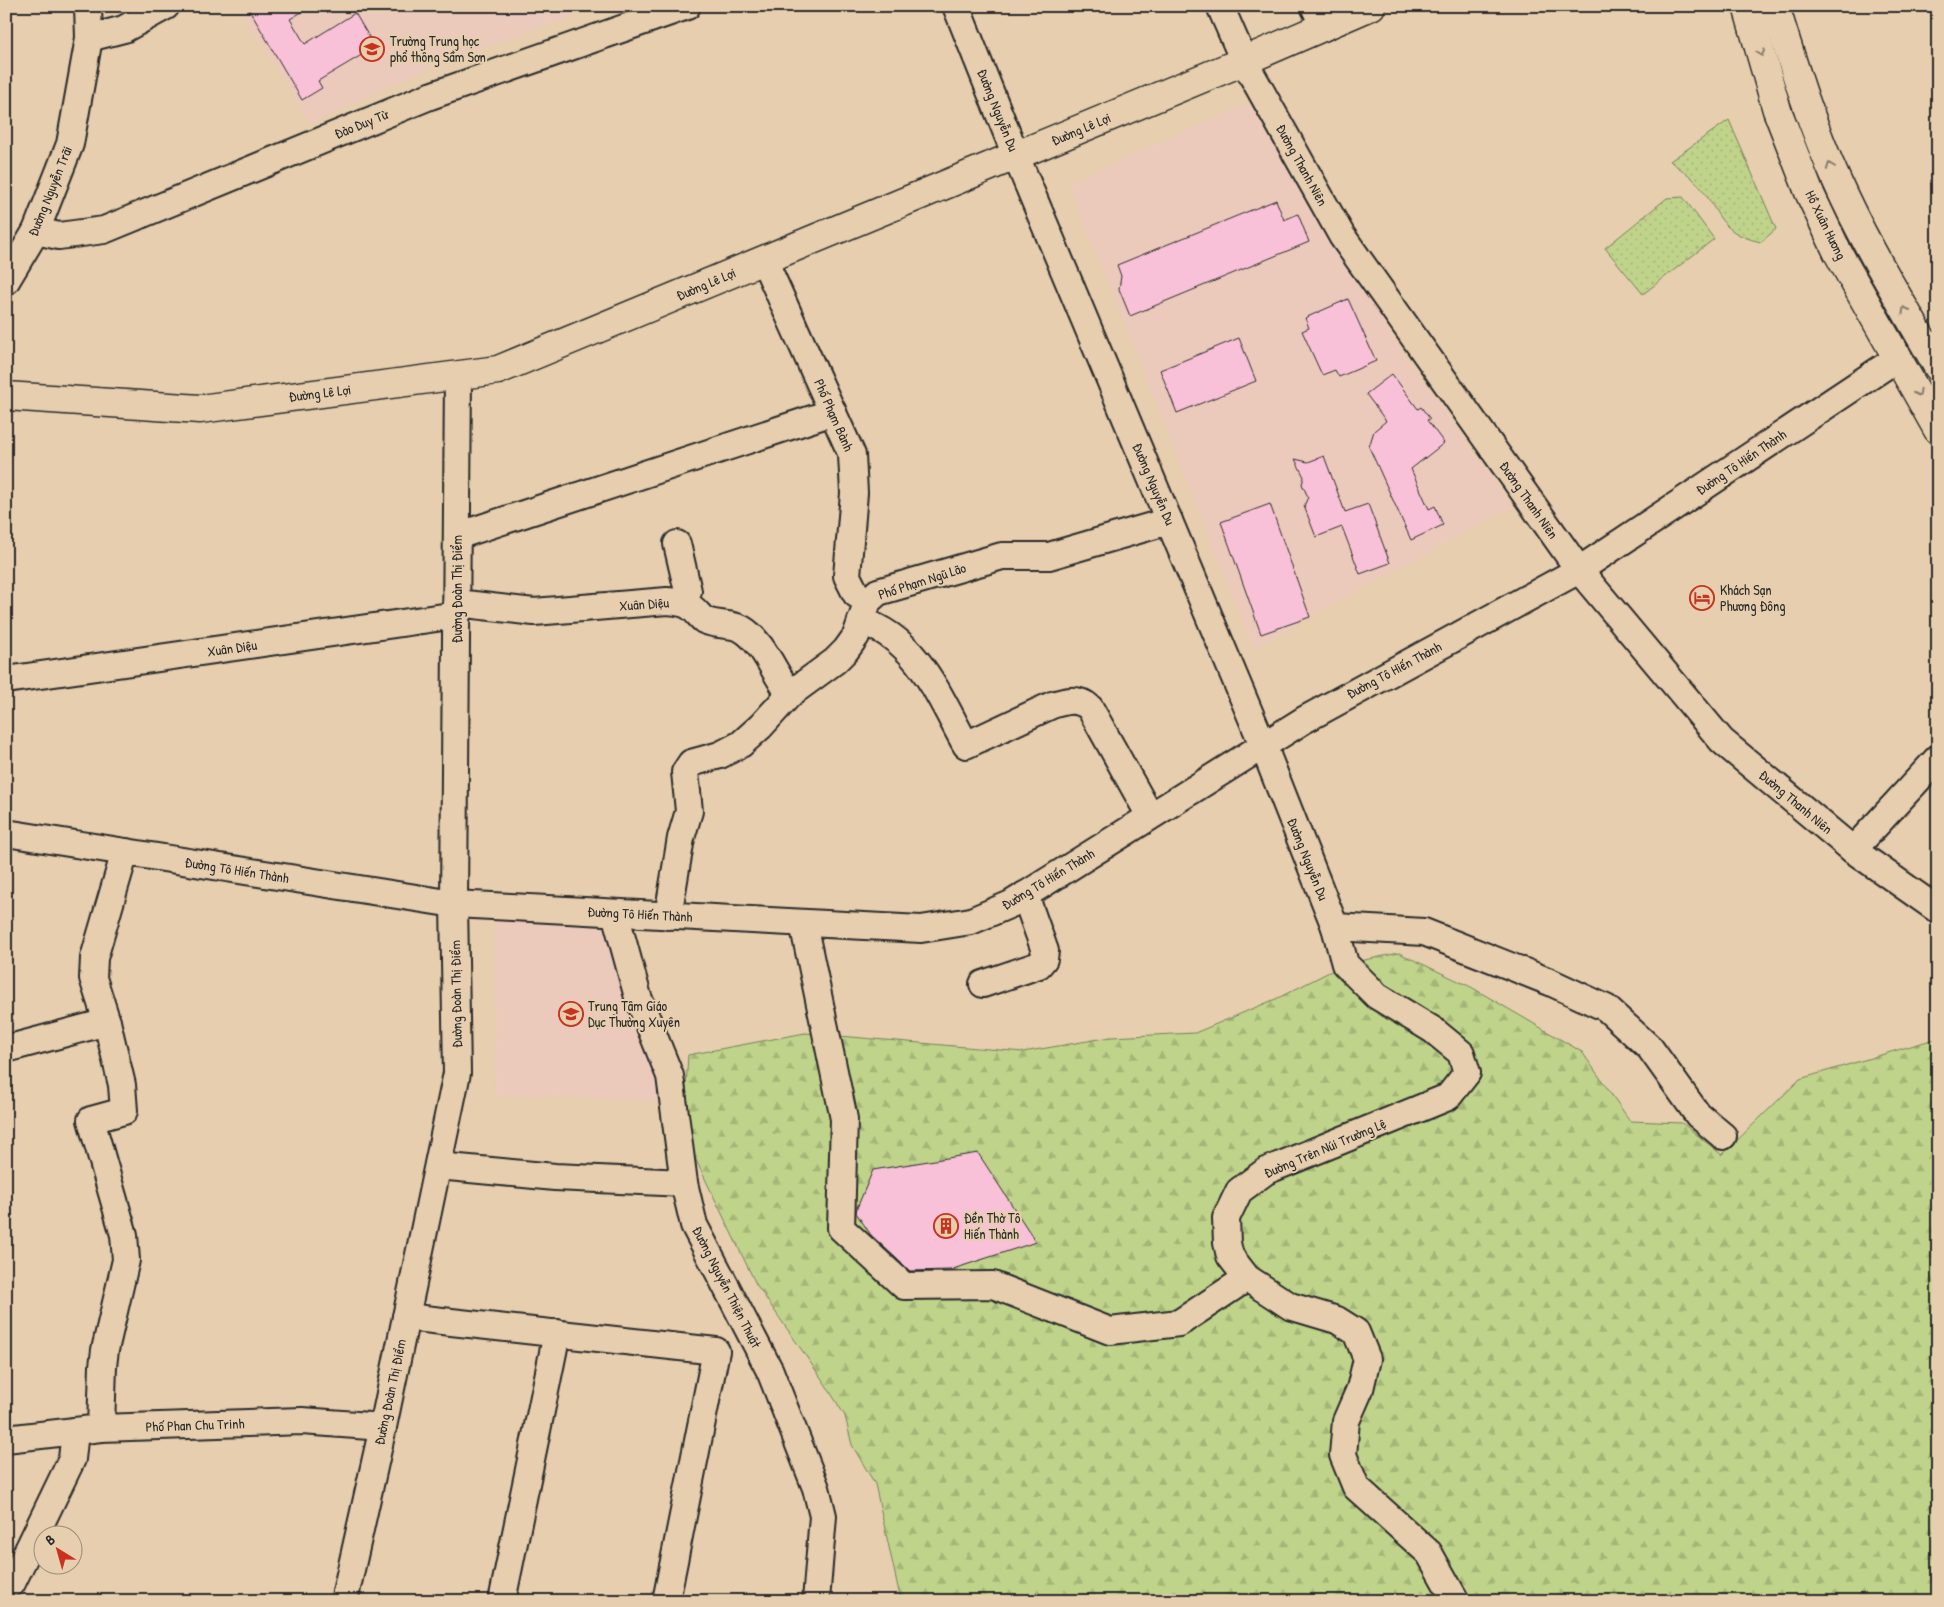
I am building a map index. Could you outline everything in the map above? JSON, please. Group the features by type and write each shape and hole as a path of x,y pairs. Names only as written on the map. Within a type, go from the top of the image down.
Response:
{"main road":[{"name":"Đường Lê Lợi","path":"6,396 200,409 498,370 1244,61 1319,16 1371,6"},
{"name":"Hồ Xuân Hương","path":"1747,6 1777,110 1809,192 1838,253 1938,430"},
{"name":"Hồ Xuân Hương","path":"1775,6 1804,97 1835,178 1863,237 1938,367"},
{"path":"1898,357 1923,341"}],"street":[{"name":"Đường Nguyễn Trãi","path":"6,281 36,231 70,144 89,38 88,6"},
{"path":"89,38 124,29 166,6"},
{"name":"Đào Duy Từ","path":"36,231 59,236 104,230 430,96 687,6"},
{"name":"Đường Nguyễn Du","path":"956,6 1016,156 1263,745 1335,927 1346,964"},
{"name":"Đường Thanh Niên","path":"1220,6 1244,61 1342,236 1579,570 1722,741 1853,850 1938,910"},
{"name":"Phố Phạm Bành","path":"764,260 852,454 854,493 847,576 865,611"},
{"name":"Đường Tô Hiến Thành","path":"6,833 454,904 921,929 971,921 1011,904 1312,715 1579,570 1898,357"},
{"name":"Đường Đoàn Thị Điểm","path":"344,1601 384,1427 457,1073 454,904 458,375"},
{"path":"457,536 833,412"},
{"name":"Phố Phạm Ngũ Lão","path":"865,611 878,592 1002,556 1049,556 1170,521"},
{"name":"Xuân Diệu","path":"677,544 688,591 681,602"},
{"name":"Xuân Diệu","path":"6,680 457,609 534,612 668,601 681,602 692,607 703,620 740,628 753,636 790,694"},
{"path":"668,916 682,838 689,811 685,772 687,767 691,763 720,755 741,744 761,726 790,694 835,661 846,650 856,636 865,611"},
{"path":"865,611 877,626 888,632 918,661 966,745 1066,701 1080,701 1086,704 1150,816"},
{"path":"1853,850 1938,758"},
{"path":"101,1428 104,1358 126,1260 126,1250 124,1235 91,1120 124,1110 122,1085 107,1022 93,978 94,958 125,852"},
{"path":"983,984 1040,965 1044,959 1045,951 1025,895"},
{"name":"Đường Nguyễn Thiện Thuật","path":"615,913 638,997 670,1076 684,1183 694,1225 770,1371 816,1488 823,1516 816,1601"},
{"path":"803,923 844,1119 841,1228 904,1286 993,1285 1110,1330 1179,1323 1247,1278"},
{"path":"1335,927 1424,932 1550,982 1606,1008 1650,1048 1698,1115 1723,1136"},
{"name":"Đường Trên Núi Trường Lệ","path":"1346,964 1377,996 1433,1030 1461,1053 1467,1073 1448,1097 1266,1171 1239,1191 1226,1218 1227,1243 1230,1256 1247,1278 1290,1306 1337,1320 1356,1332 1367,1359 1360,1389 1346,1421 1342,1455 1356,1487 1429,1553 1456,1601"},
{"path":"6,1049 107,1022"},
{"path":"438,1166 555,1177 684,1183"},
{"path":"406,1317 716,1351 666,1601"},
{"path":"502,1601 557,1334"},
{"name":"Phố Phan Chu Trinh","path":"6,1440 101,1428 302,1422 384,1427"},
{"path":"12,1583 72,1459 75,1431"}],"shaded area":[{"name":"Trường Trung học phổ thông Sầm Sơn","path":"237,6 601,6 432,66 311,124"},
{"path":"1249,103 1402,351 1513,507 1254,649 1068,183"},
{"name":"Trung Tâm Giáo Dục Thường Xuyên","path":"494,907 636,934 659,1101 495,1095"}],"green space":[{"path":"1729,120 1776,229 1761,242 1745,238 1726,225 1701,188 1690,176 1670,161"},
{"path":"1683,197 1714,239 1643,294 1605,248 1667,198"},
{"path":"1399,953 1471,987 1582,1052 1630,1121 1682,1123 1722,1155 1800,1079 1938,1038 1938,1601 901,1601 875,1484 852,1445 845,1416 826,1385 756,1284 694,1156 686,1087 688,1055 805,1033 1023,1052 1111,1037 1195,1033 1278,998 1345,964"}],"building":[{"path":"247,6 312,6 290,19 305,44 355,13 375,47 318,81 322,88 302,100"},
{"path":"1276,200 1284,220 1298,214 1309,242 1130,316 1119,289 1121,276 1117,265"},
{"path":"1348,299 1376,361 1339,377 1335,370 1322,375 1302,331 1309,328 1305,318"},
{"path":"1239,338 1256,381 1177,413 1160,370"},
{"path":"1392,374 1418,409 1421,407 1430,419 1427,420 1444,443 1411,469 1429,509 1435,506 1443,525 1411,540 1369,447 1374,431 1386,421 1366,394"},
{"path":"1324,456 1345,512 1368,504 1390,563 1360,574 1342,527 1316,537 1304,506 1308,497 1302,484 1304,477 1295,459 1308,462"},
{"path":"1270,504 1310,617 1261,634 1221,522"},
{"name":"Đền Thờ Tô Hiến Thành","path":"978,1153 1036,1242 950,1270 910,1271 871,1235 856,1213 873,1170"}],"place":[{"name":"Trường Trung học phổ thông Sầm Sơn","path":"372,49"},
{"name":"Khách Sạn Phương Đông","path":"1702,598"},
{"name":"Trung Tâm Giáo Dục Thường Xuyên","path":"571,1014"},
{"name":"Đền Thờ Tô Hiến Thành","path":"946,1226"}]}
